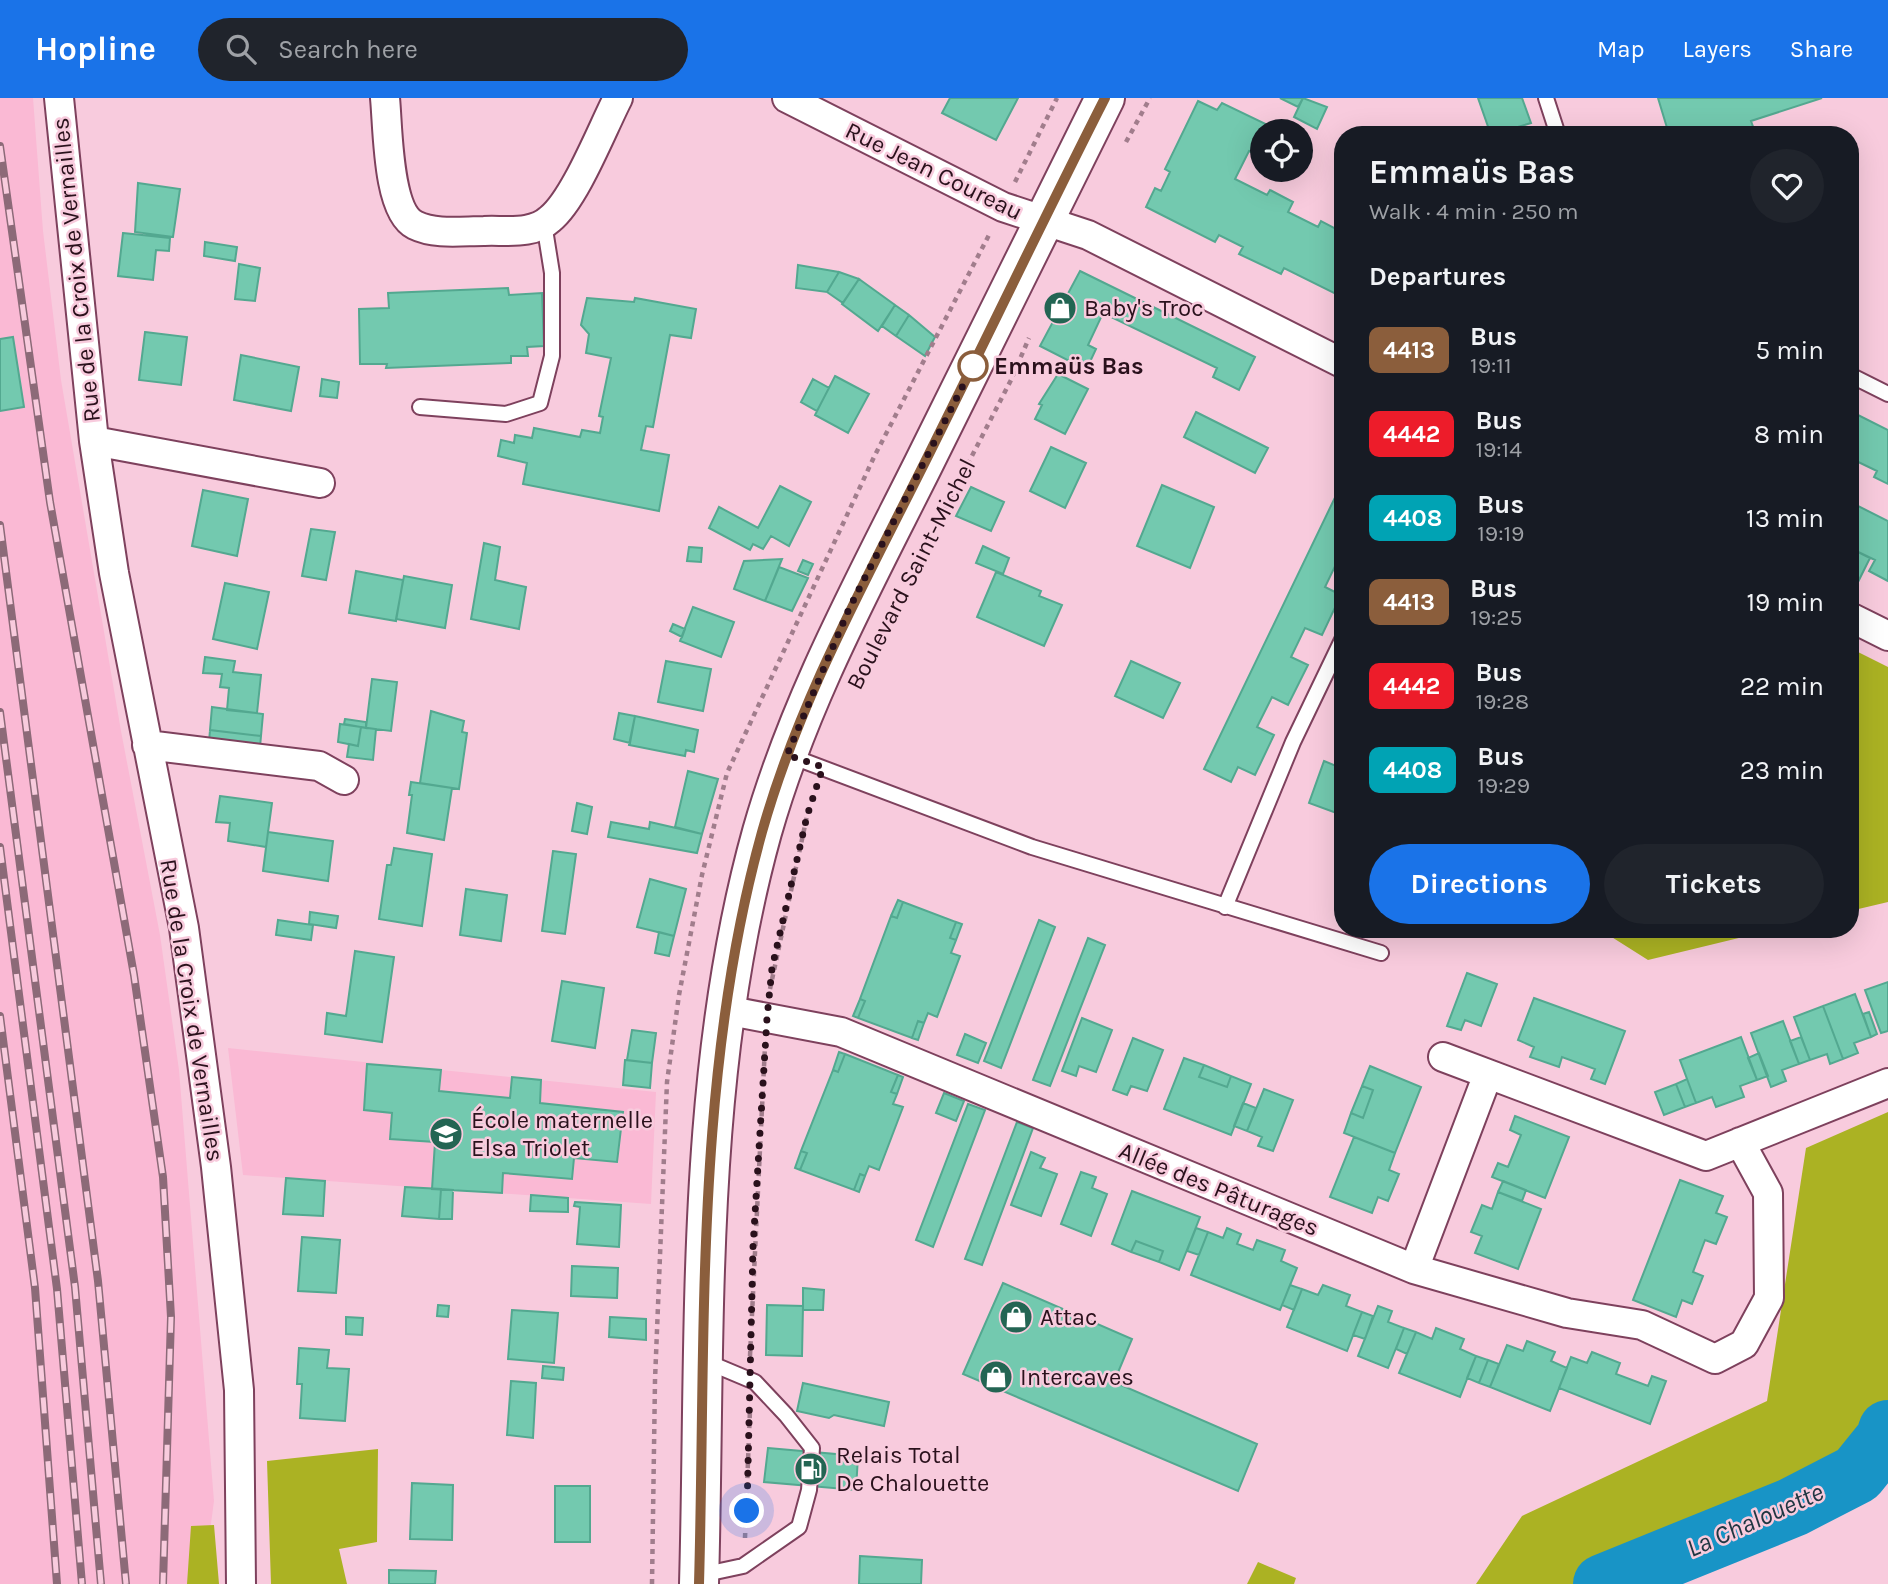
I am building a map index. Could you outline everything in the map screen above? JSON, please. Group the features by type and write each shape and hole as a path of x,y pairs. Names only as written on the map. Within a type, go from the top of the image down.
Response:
{"main road":[{"name":"Boulevard Saint-Michel","path":"699,1580 708,1199 725,1010 762,834 787,755 849,609 1105,98"}],"street":[{"name":"Rue de la Croix de Vernailles","path":"59,98 94,441 114,573 184,928 216,1167 239,1390 241,1584"},
{"path":"385,98 394,189 402,211 412,224 447,232 532,230 544,223 564,205 618,98"},
{"name":"Rue Jean Coureau","path":"787,98 1003,207 1044,223 1088,235 1334,359"},
{"name":"Rue de la Croix de Vernailles","path":"94,441 320,483"},
{"path":"1859,622 1888,636"},
{"path":"147,745 319,766 344,780"},
{"name":"Allée des Pâturages","path":"725,1010 841,1032 1414,1269 1567,1313 1642,1325 1715,1359 1744,1344 1769,1298 1768,1194 1741,1142"},
{"path":"1443,1056 1706,1156 1888,1083"},
{"path":"1414,1269 1488,1074"}],"lane":[{"path":"1546,98 1555,126"},
{"path":"420,407 506,414 540,402 552,356 551,273 544,223"},
{"path":"1859,380 1888,394"},
{"path":"1225,907 1293,742 1334,657"},
{"path":"787,755 1032,847 1381,953"},
{"path":"699,1580 743,1566 799,1527 809,1490 812,1448 786,1415 750,1380 703,1361"}],"path":[{"path":"1124,147 1150,98"},
{"name":"Boulevard Saint-Michel","path":"938,521 1011,380 1034,327"},
{"path":"743,1566 749,1484 753,1247 767,1018 775,955 807,816 823,767"}],"shaded area":[{"path":"0,98 33,98 43,231 61,380 121,731 160,935 179,1070 214,1501 203,1584 0,1584"},
{"path":"1859,652 1888,667 1888,902 1859,909"},
{"path":"1613,938 1739,938 1648,960"},
{"name":"École maternelle Elsa Triolet","path":"228,1048 656,1092 651,1204 243,1175"},
{"path":"1888,1112 1888,1470 1881,1470 1832,1506 1628,1584 1476,1584 1522,1516 1767,1401 1806,1148"},
{"path":"378,1449 377,1542 339,1549 347,1584 271,1584 267,1461"},
{"path":"214,1525 219,1584 187,1584 191,1526"},
{"path":"1258,1562 1296,1578 1294,1584 1247,1584"}],"building":[{"path":"950,98 1018,98 996,140 942,113"},
{"path":"1280,98 1303,98 1298,107"},
{"path":"1303,98 1327,107 1317,129 1313,127 1313,119 1294,117"},
{"path":"1478,98 1522,98 1531,123 1521,126 1488,126"},
{"path":"1658,98 1822,98 1751,121 1753,126 1666,126"},
{"path":"1198,101 1217,110 1222,103 1255,119 1250,119 1250,151 1235,179 1267,195 1270,190 1293,202 1288,212 1318,227 1321,221 1334,228 1334,293 1284,268 1281,274 1239,254 1243,247 1219,235 1215,242 1146,207 1155,188 1161,191 1170,172 1165,169"},
{"path":"138,183 180,189 173,237 135,232"},
{"path":"123,233 170,238 169,251 156,250 153,280 118,276"},
{"path":"205,242 237,247 235,261 204,256"},
{"path":"239,264 260,268 255,301 235,299"},
{"path":"798,265 839,272 827,292 796,288"},
{"path":"1080,271 1255,357 1239,390 1213,377 1217,368 1103,313 1088,345 1096,349 1088,366 1079,361 1077,365 1040,346"},
{"path":"839,272 859,279 843,303 827,292"},
{"path":"859,279 895,305 878,331 842,304"},
{"path":"508,288 509,295 542,293 544,346 527,347 528,356 511,356 511,363 386,368 387,364 360,364 359,309 389,308 388,293"},
{"path":"587,298 634,302 635,298 696,309 691,338 670,335 653,427 646,426 641,450 669,455 659,511 523,484 527,463 498,456 501,440 514,443 515,435 532,438 534,428 580,437 582,430 600,433 603,417 599,416 611,358 586,353 589,334 581,325"},
{"path":"895,305 909,315 896,336 882,326"},
{"path":"909,315 935,337 925,356 896,336"},
{"path":"145,332 187,337 181,385 139,380"},
{"path":"13,337 24,407 0,411 0,339"},
{"path":"241,355 299,367 291,411 234,400"},
{"path":"1058,374 1088,389 1065,434 1035,419 1042,405 1039,404"},
{"path":"835,376 869,394 848,433 815,415"},
{"path":"322,379 339,382 337,398 320,396"},
{"path":"813,379 829,388 817,411 801,402"},
{"path":"1196,412 1268,448 1255,473 1184,437"},
{"path":"1859,416 1888,430 1888,484 1874,477 1877,471 1859,462"},
{"path":"1051,447 1086,463 1065,508 1030,491"},
{"path":"1162,485 1214,507 1190,568 1137,546"},
{"path":"780,486 811,502 789,546 771,536 763,549 753,544 750,550 709,528 719,507 758,528"},
{"path":"971,487 1004,502 991,531 956,516"},
{"path":"203,490 248,499 237,556 192,546"},
{"path":"1334,500 1334,568 1325,587 1334,592 1334,610 1322,635 1305,628 1291,657 1308,665 1288,705 1272,697 1257,727 1274,735 1255,775 1238,767 1231,782 1204,769"},
{"path":"1859,506 1888,521 1888,581 1869,571 1875,560 1859,552"},
{"path":"311,529 335,532 326,580 302,576"},
{"path":"484,543 500,547 495,580 526,587 519,629 471,619"},
{"path":"983,546 1009,558 1003,574 976,563"},
{"path":"689,547 702,548 701,562 687,561"},
{"path":"1859,552 1870,558 1859,580"},
{"path":"782,559 765,601 734,589 744,561"},
{"path":"803,560 813,564 808,575 798,571"},
{"path":"779,567 808,578 792,611 765,601"},
{"path":"356,571 403,580 396,621 349,613"},
{"path":"996,572 1041,591 1039,596 1062,605 1044,646 977,617"},
{"path":"404,576 452,585 445,628 396,619"},
{"path":"225,583 269,592 257,649 213,639"},
{"path":"693,607 734,622 721,657 680,641"},
{"path":"673,624 685,629 682,637 670,631"},
{"path":"205,657 235,661 233,672 261,675 257,713 227,710 229,688 220,687 222,674 203,673"},
{"path":"666,661 711,669 703,711 658,702"},
{"path":"1131,661 1180,683 1163,718 1115,696"},
{"path":"372,679 397,682 391,731 366,728"},
{"path":"212,707 263,714 261,736 210,730"},
{"path":"431,711 464,721 462,732 467,733 459,789 420,783"},
{"path":"619,713 635,716 630,743 614,739"},
{"path":"635,716 698,730 694,752 686,750 685,756 629,745"},
{"path":"345,719 366,722 366,728 344,724"},
{"path":"340,724 361,727 358,746 338,742"},
{"path":"361,727 376,729 373,760 347,757 349,744 358,746"},
{"path":"210,730 261,736 260,747 209,742"},
{"path":"1324,761 1334,765 1334,812 1309,803"},
{"path":"688,771 718,779 702,834 675,827"},
{"path":"411,782 452,788 444,840 407,833"},
{"path":"220,796 272,803 266,847 228,841 230,823 216,822"},
{"path":"577,803 592,807 587,834 572,831"},
{"path":"611,822 649,829 650,822 702,834 697,853 608,837"},
{"path":"268,832 333,841 328,881 263,871"},
{"path":"394,848 432,854 422,926 379,919 387,865 391,865"},
{"path":"553,851 576,854 565,934 542,931"},
{"path":"650,879 686,889 674,936 637,927"},
{"path":"466,889 507,895 501,941 460,935"},
{"path":"898,900 903,902 897,918 891,916"},
{"path":"903,902 956,922 950,938 956,940 951,953 960,956 937,1017 928,1013 924,1023 918,1021 912,1038 858,1018 865,1001 860,999 891,916 897,918"},
{"path":"310,912 338,916 336,928 309,924"},
{"path":"278,920 313,925 311,940 276,935"},
{"path":"1039,920 1055,927 1001,1068 984,1061"},
{"path":"956,922 962,924 956,940 950,938"},
{"path":"659,932 674,936 669,956 655,953"},
{"path":"1088,938 1105,945 1050,1086 1033,1080"},
{"path":"355,951 394,957 382,1042 325,1034 327,1013 346,1016"},
{"path":"1467,973 1497,984 1481,1026 1465,1020 1461,1030 1447,1026"},
{"path":"562,981 604,988 595,1048 552,1041"},
{"path":"1888,982 1888,1031 1881,1033 1865,990"},
{"path":"1855,994 1871,1037 1854,1043 1858,1053 1843,1059 1823,1006"},
{"path":"1534,998 1625,1031 1605,1084 1591,1079 1595,1069 1562,1057 1559,1067 1530,1057 1534,1047 1518,1040"},
{"path":"860,999 865,1001 858,1018 853,1016"},
{"path":"1823,1006 1843,1059 1830,1064 1827,1054 1810,1060 1794,1017"},
{"path":"1869,1012 1877,1034 1871,1037 1863,1014"},
{"path":"1082,1018 1112,1030 1096,1072 1079,1066 1076,1076 1062,1071"},
{"path":"918,1021 924,1023 918,1040 912,1038"},
{"path":"1783,1021 1799,1064 1782,1070 1786,1081 1771,1087 1751,1033"},
{"path":"632,1030 656,1033 652,1063 627,1060"},
{"path":"965,1034 986,1043 978,1063 957,1055"},
{"path":"1741,1037 1757,1080 1740,1086 1744,1097 1716,1107 1712,1097 1696,1103 1680,1060"},
{"path":"1801,1037 1810,1060 1799,1064 1790,1041"},
{"path":"1133,1038 1163,1050 1147,1091 1131,1086 1127,1095 1113,1090"},
{"path":"839,1052 845,1054 838,1072 833,1070"},
{"path":"1759,1053 1768,1076 1757,1080 1748,1058"},
{"path":"845,1054 898,1075 891,1092 897,1094 893,1104 903,1107 879,1170 869,1166 865,1176 860,1174 854,1190 800,1170 807,1153 801,1151 833,1070 838,1072"},
{"path":"1184,1058 1204,1065 1199,1077 1227,1087 1231,1076 1251,1084 1231,1135 1164,1109"},
{"path":"625,1060 652,1063 650,1088 623,1085"},
{"path":"367,1064 441,1070 439,1091 510,1098 512,1077 541,1080 540,1103 623,1112 617,1162 574,1158 572,1179 503,1173 502,1193 432,1189 435,1142 390,1139 392,1113 364,1110"},
{"path":"1204,1065 1231,1076 1227,1087 1199,1077"},
{"path":"1370,1066 1421,1087 1395,1153 1344,1133 1351,1113 1363,1118 1373,1090 1362,1086"},
{"path":"898,1075 903,1077 897,1094 891,1092"},
{"path":"1687,1079 1696,1103 1685,1107 1676,1084"},
{"path":"1676,1084 1685,1107 1664,1115 1655,1092"},
{"path":"1362,1086 1373,1090 1363,1118 1351,1113"},
{"path":"1264,1089 1293,1100 1273,1151 1258,1146 1262,1137 1247,1131"},
{"path":"944,1093 964,1101 956,1121 936,1113"},
{"path":"1243,1103 1256,1108 1247,1131 1234,1126"},
{"path":"968,1104 985,1110 933,1247 916,1240"},
{"path":"1515,1116 1569,1137 1545,1198 1492,1177 1498,1163 1508,1167 1521,1135 1510,1130"},
{"path":"1017,1122 1033,1128 982,1265 965,1259"},
{"path":"1354,1137 1395,1153 1389,1170 1399,1174 1388,1201 1378,1197 1372,1213 1330,1197"},
{"path":"801,1151 807,1153 800,1170 795,1168"},
{"path":"1031,1152 1045,1158 1040,1168 1057,1174 1041,1216 1011,1205"},
{"path":"1081,1172 1096,1177 1092,1188 1107,1194 1091,1236 1061,1224"},
{"path":"860,1174 865,1176 859,1192 854,1190"},
{"path":"286,1178 325,1181 323,1216 283,1214"},
{"path":"1680,1180 1723,1196 1716,1213 1727,1217 1716,1244 1705,1240 1693,1272 1703,1276 1692,1304 1682,1300 1676,1317 1633,1300"},
{"path":"1503,1181 1526,1190 1522,1201 1498,1192"},
{"path":"405,1187 441,1189 439,1219 402,1216"},
{"path":"441,1189 453,1190 452,1219 439,1219"},
{"path":"1132,1191 1200,1217 1179,1270 1159,1262 1163,1251 1136,1241 1131,1252 1112,1244"},
{"path":"1498,1192 1541,1209 1518,1269 1475,1253 1482,1236 1471,1232 1482,1205 1492,1209"},
{"path":"531,1195 568,1198 568,1212 530,1211"},
{"path":"575,1202 621,1205 619,1247 577,1244 580,1207 574,1206"},
{"path":"1196,1228 1208,1232 1199,1255 1187,1251"},
{"path":"1227,1228 1241,1234 1237,1244 1253,1250 1257,1240 1285,1250 1281,1261 1297,1268 1280,1310 1191,1275 1208,1232 1223,1238"},
{"path":"302,1237 340,1240 336,1293 298,1291"},
{"path":"1136,1241 1163,1251 1159,1262 1131,1252"},
{"path":"572,1266 618,1268 617,1298 571,1296"},
{"path":"1003,1283 1132,1339 1114,1382 1257,1444 1238,1491 963,1374"},
{"path":"1290,1285 1302,1289 1294,1310 1282,1305"},
{"path":"1323,1285 1350,1295 1346,1306 1362,1312 1347,1351 1287,1327 1302,1289 1318,1295"},
{"path":"803,1288 824,1290 823,1310 803,1310"},
{"path":"438,1305 449,1306 448,1317 437,1316"},
{"path":"767,1305 803,1306 802,1356 766,1355"},
{"path":"1378,1306 1392,1311 1388,1322 1404,1328 1388,1368 1358,1356"},
{"path":"512,1310 558,1313 554,1363 508,1359"},
{"path":"1362,1312 1373,1316 1365,1339 1353,1335"},
{"path":"346,1317 363,1318 362,1335 346,1334"},
{"path":"610,1317 646,1319 646,1340 609,1337"},
{"path":"1404,1328 1416,1332 1407,1354 1396,1349"},
{"path":"1436,1328 1464,1339 1460,1349 1476,1356 1460,1397 1399,1373 1416,1332 1432,1339"},
{"path":"1527,1341 1555,1352 1551,1361 1567,1368 1550,1411 1490,1387 1507,1345 1523,1351"},
{"path":"299,1348 329,1350 327,1368 349,1369 345,1421 300,1418 302,1384 297,1384"},
{"path":"1592,1352 1620,1363 1616,1374 1648,1386 1652,1376 1666,1381 1650,1424 1559,1388 1571,1357 1587,1363"},
{"path":"1476,1356 1488,1360 1479,1383 1467,1378"},
{"path":"1488,1360 1499,1364 1490,1387 1479,1383"},
{"path":"543,1366 564,1368 563,1380 542,1378"},
{"path":"511,1381 536,1383 533,1438 507,1435"},
{"path":"803,1383 889,1402 884,1426 834,1415 829,1418 797,1411"},
{"name":"Relais Total De Chalouette","path":"768,1448 858,1456 856,1490 764,1482"},
{"path":"412,1483 453,1485 452,1540 410,1539"},
{"path":"555,1486 590,1486 590,1542 555,1542"},
{"path":"860,1556 922,1560 921,1584 859,1584"},
{"path":"389,1570 436,1571 435,1584 389,1584"}],"waterway":[{"name":"La Chalouette","path":"1603,1584 1793,1507 1857,1474 1886,1438 1888,1430"}],"railway":[{"path":"0,146 50,502 134,975 163,1177 171,1317 163,1584"},
{"path":"0,525 98,1281 126,1584"},
{"path":"0,712 75,1287 101,1584"},
{"path":"0,847 57,1289 82,1584"},
{"path":"0,1016 35,1288 57,1584"}],"bus line":[{"name":"4413","path":"699,1584 708,1199 716,1100 725,1010 762,834 787,755 822,666 1105,98"}],"place":[{"name":"Baby's Troc","path":"1060,308"},
{"name":"Emmaüs Bas","path":"973,366"},
{"name":"École maternelle Elsa Triolet","path":"446,1134"},
{"name":"Attac","path":"1016,1317"},
{"name":"Intercaves","path":"996,1377"},
{"name":"Relais Total De Chalouette","path":"811,1469"}],"route":[{"path":"747,1511 753,1247 772,968 807,816 823,767 787,755 822,666 849,609 973,366"}]}
